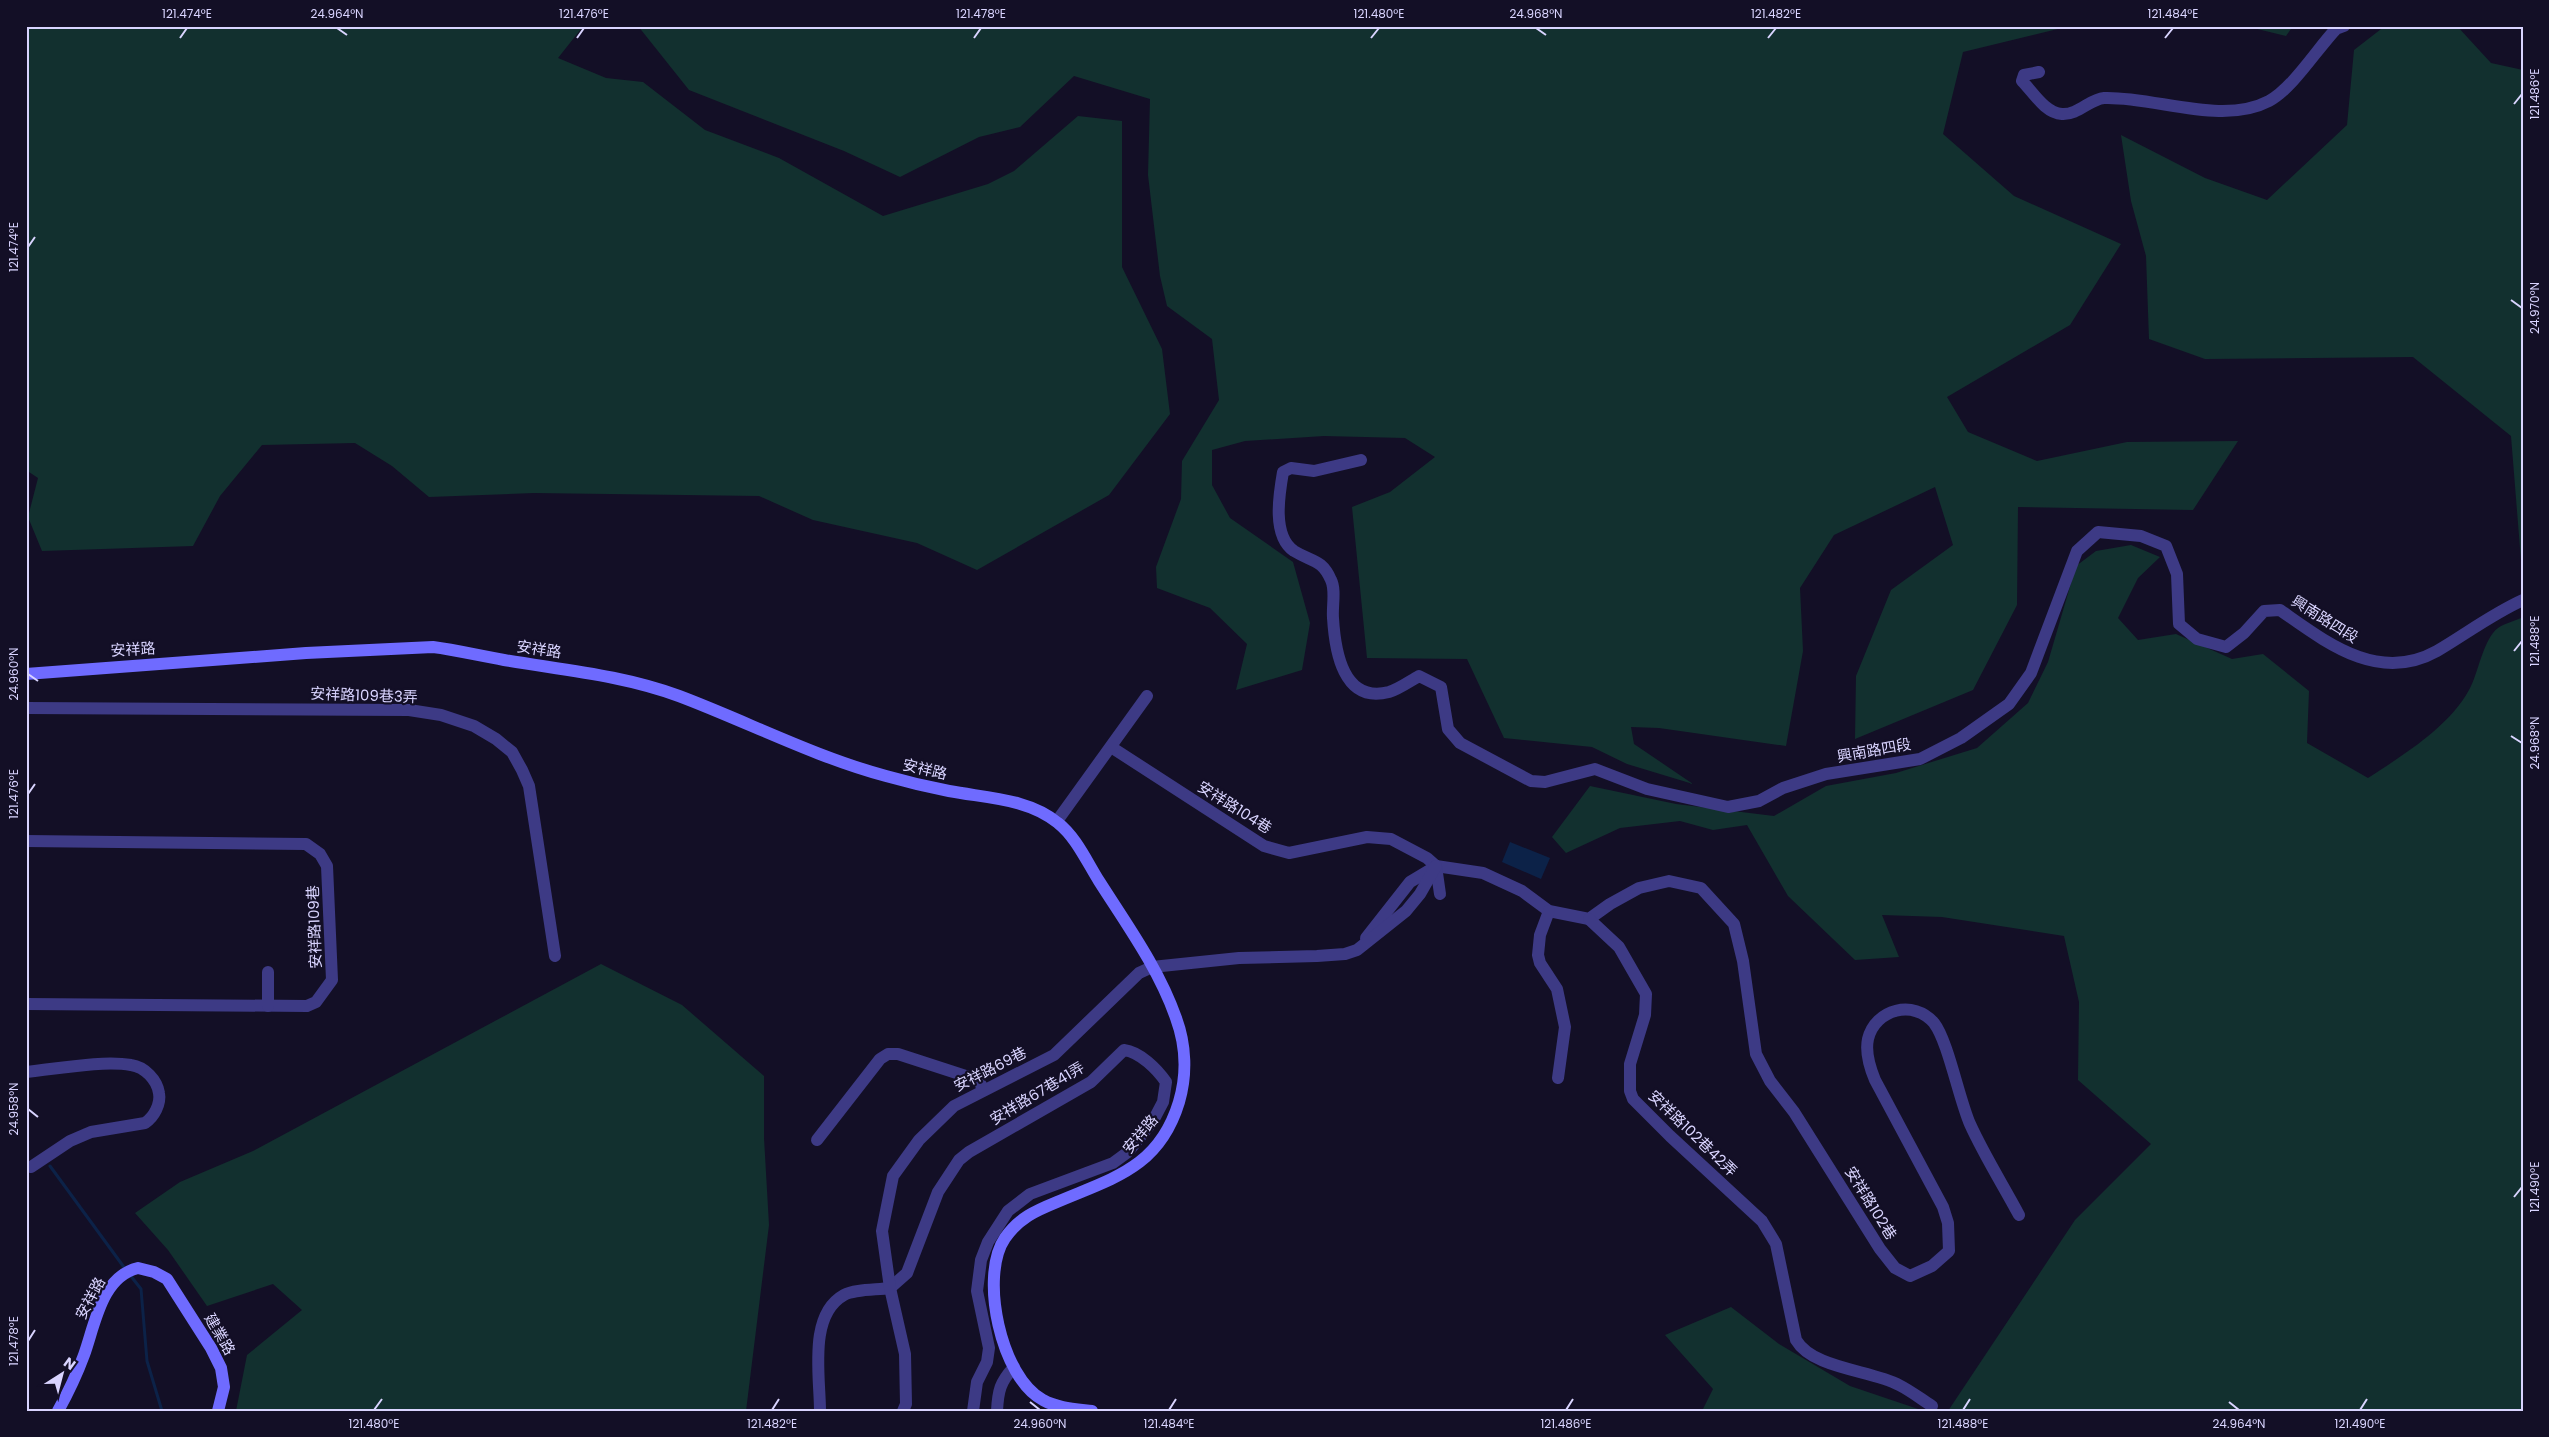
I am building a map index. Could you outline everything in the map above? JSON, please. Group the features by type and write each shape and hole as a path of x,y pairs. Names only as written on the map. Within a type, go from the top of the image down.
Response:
{"street":[{"path":"2039,72 2024,75 2022,81 2047,108 2062,114 2079,110 2102,98 2125,99 2208,111 2244,108 2268,101 2288,86 2336,29 2344,26"},
{"name":"興南路四段","path":"1362,460 1314,471 1291,468 1283,472 1281,483 1279,514 1281,535 1293,550 1324,565 1332,583 1333,620 1340,660 1346,679 1357,689 1377,693 1390,692 1419,676 1441,687 1448,728 1460,742 1531,781 1545,782 1595,769 1647,789 1728,807 1759,801 1782,788 1826,774 1920,759 1961,738 2009,704 2031,673 2077,551 2098,532 2142,536 2166,546 2177,574 2179,624 2197,639 2226,647 2244,633 2264,611 2280,610 2317,636 2357,658 2371,661 2409,661 2435,652 2493,614 2523,600"},
{"name":"安祥路","path":"26,674 306,653 433,647 453,649 505,661 617,677 677,695 827,757 945,790 1020,803 1046,814 1056,821 1071,838 1152,967 1168,996 1184,1042 1183,1087 1174,1118 1164,1136 1125,1174 1025,1215 1004,1239 997,1254 994,1295 997,1322 1014,1367 1024,1383 1043,1400 1063,1407 1092,1411"},
{"path":"1056,821 1147,696"},
{"name":"安祥路109巷3弄","path":"26,708 409,710 441,715 474,726 512,752 529,786 555,956"},
{"name":"安祥路104巷","path":"1111,746 1264,846 1290,853 1367,837 1391,839 1427,858 1436,866"},
{"name":"安祥路109巷","path":"26,841 306,844 320,854 327,866 332,980 316,1002 307,1006 26,1004"},
{"path":"1436,866 1440,894"},
{"path":"1436,866 1483,872 1522,891 1549,911 1589,919"},
{"path":"1152,967 1239,958 1326,956 1357,950 1406,912 1420,894 1436,866"},
{"name":"安祥路102巷","path":"1589,919 1610,904 1639,888 1669,880 1701,888 1734,924 1743,961 1756,1054 1770,1081 1794,1112 1880,1249 1895,1268 1910,1276 1932,1266 1949,1251 1949,1238 1943,1207 1874,1080 1869,1063 1868,1038 1880,1020 1896,1009 1922,1013 1934,1024 1970,1124 2018,1215"},
{"path":"1549,911 1540,935 1538,955 1540,963 1557,989 1565,1027 1558,1078"},
{"name":"安祥路102巷42弄","path":"1589,919 1619,947 1646,994 1643,1022 1630,1064 1630,1090 1633,1099 1762,1221 1776,1244 1796,1340 1801,1348 1829,1363 1898,1384 1932,1406"},
{"name":"安祥路69巷","path":"903,1411 906,1404 904,1354 890,1288 882,1231 893,1176 919,1140 954,1106 1054,1055 1139,973 1152,967"},
{"path":"268,972 268,1006"},
{"name":"安祥路67巷41弄","path":"890,1288 907,1273 938,1192 960,1160 969,1152 1091,1082 1124,1050 1130,1051 1161,1075 1166,1082 1164,1102 1153,1121 1128,1152 1113,1163 1030,1194 1008,1210 988,1242 981,1260 977,1291 988,1348 987,1362 977,1382 973,1411"},
{"path":"817,1140 880,1059 888,1054 898,1054 978,1080 984,1090"},
{"path":"26,1072 132,1065 150,1074 159,1092 160,1102 151,1119 145,1123 91,1132 70,1141 31,1167"},
{"name":"安祥路","path":"58,1411 84,1354 94,1318 120,1277 138,1268 154,1272 167,1279"},
{"name":"建業路","path":"167,1279 211,1348 221,1368 224,1387 218,1411"},
{"path":"820,1411 819,1327 830,1307 845,1295 890,1288"},
{"path":"998,1411 998,1390 1002,1380 1014,1367"}],"green space":[{"path":"26,26 574,26 581,29 558,58 606,78 643,82 705,130 779,158 883,216 988,184 1014,171 1078,116 1122,121 1122,267 1162,349 1170,414 1109,495 977,570 917,543 813,520 759,496 534,493 429,497 392,466 355,443 262,445 220,496 193,546 42,551 28,517 38,478 26,470"},
{"path":"638,26 2070,26 1963,52 1943,134 2014,196 2121,244 2070,325 1947,397 1968,432 2037,461 2127,442 2238,441 2193,510 2018,507 2017,605 1973,690 1855,739 1856,676 1891,590 1953,545 1935,487 1834,535 1800,588 1803,651 1786,746 1659,728 1631,727 1634,744 1693,784 1627,764 1592,747 1504,738 1467,659 1367,658 1352,507 1390,492 1435,457 1405,438 1324,436 1245,441 1212,450 1212,485 1230,518 1293,562 1310,623 1302,670 1236,690 1247,644 1210,608 1157,588 1156,567 1181,499 1182,461 1219,400 1212,339 1167,306 1160,276 1148,175 1150,99 1074,76 1020,127 979,137 900,177 844,151 689,90"},
{"path":"2245,26 2293,26 2286,36"},
{"path":"2385,26 2457,26 2491,63 2523,70 2522,573 2511,436 2413,357 2205,359 2149,339 2146,256 2131,201 2121,135 2205,178 2267,200 2347,125 2354,50"},
{"path":"2131,545 2160,557 2138,578 2118,618 2138,640 2176,634 2232,659 2263,654 2309,691 2307,743 2368,778 2424,740 2449,717 2469,690 2488,640 2493,633 2501,626 2523,617 2523,1411 1948,1411 2075,1220 2151,1144 2078,1080 2079,1002 2064,936 1942,917 1882,915 1899,957 1855,960 1788,896 1747,825 1713,830 1680,821 1620,828 1566,853 1552,837 1590,786 1676,804 1774,816 1826,786 1896,773 1977,748 2028,703 2048,662 2076,566 2096,551"},
{"path":"601,964 682,1005 764,1076 764,1138 769,1225 746,1411 236,1411 247,1355 302,1310 273,1284 207,1306 168,1250 135,1213 180,1182 253,1151"},
{"path":"1731,1307 1779,1344 1850,1386 1924,1411 1702,1411 1713,1389 1665,1335"}],"water":[{"path":"1510,842 1550,858 1541,879 1502,862"}],"waterway":[{"path":"50,1166 126,1270"},
{"path":"130,1275 141,1289 147,1361 162,1411"}]}
